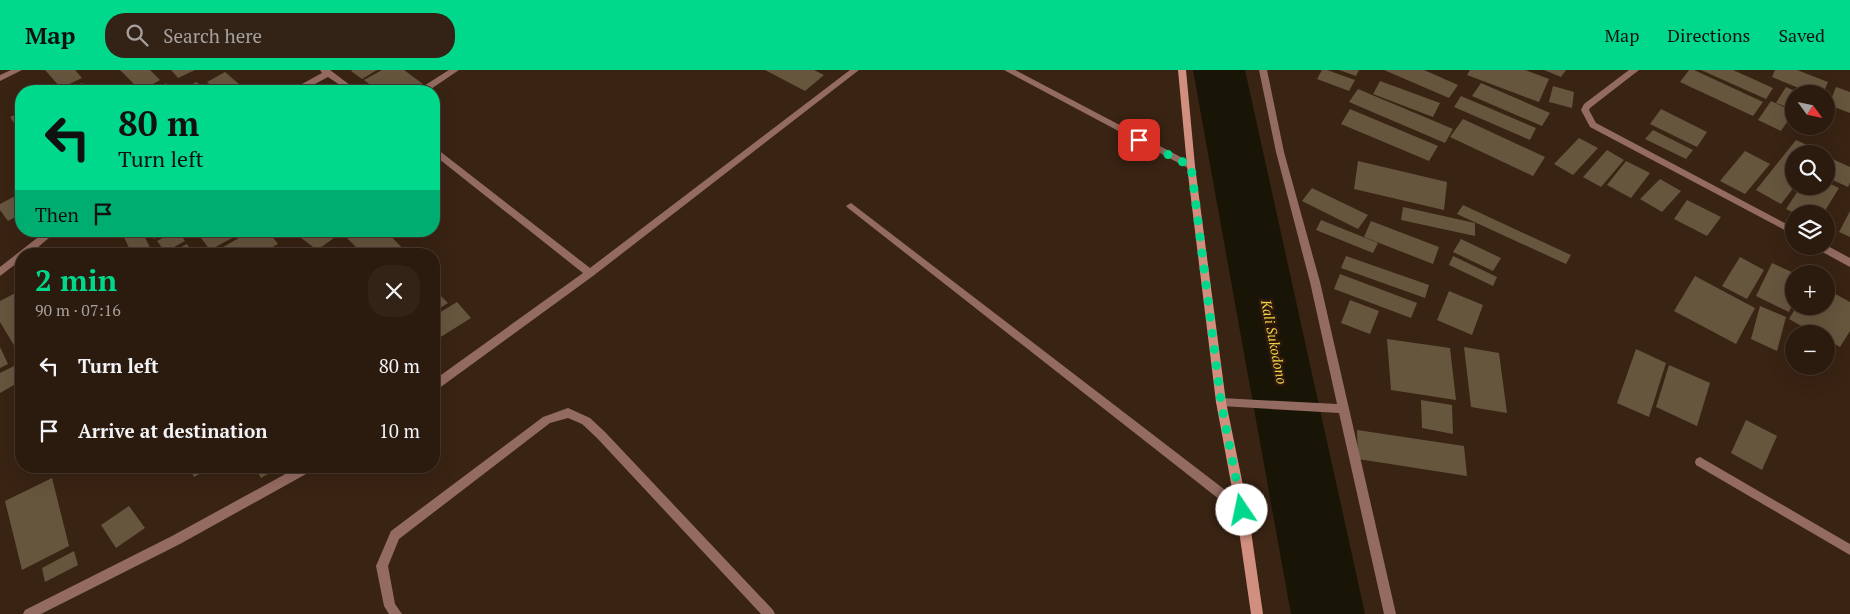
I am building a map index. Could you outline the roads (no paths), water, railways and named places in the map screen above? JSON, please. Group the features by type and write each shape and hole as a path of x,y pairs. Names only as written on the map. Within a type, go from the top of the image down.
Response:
{"main road":[{"path":"1182,70 1191,166 1221,402 1242,510 1257,614"}],"street":[{"path":"0,78 18,70"},
{"path":"431,85 455,70"},
{"path":"440,382 590,273 855,70"},
{"path":"1008,70 1191,166"},
{"path":"1263,70 1280,152 1315,282 1390,614"},
{"path":"1635,70 1587,106 1585,110 1593,125 1785,227"},
{"path":"305,85 326,71 346,85"},
{"path":"440,156 590,273"},
{"path":"851,206 1242,510"},
{"path":"31,248 45,237"},
{"path":"1835,254 1850,263"},
{"path":"0,272 15,260"},
{"path":"1221,402 1343,409"},
{"path":"396,614 390,606 382,566 395,535 547,420 568,412 586,421 601,435 769,614"},
{"path":"1700,462 1850,550"},
{"path":"29,614 176,540 298,473"}],"waterway":[{"name":"Kali Sukodono","path":"1219,70 1328,614"}]}
